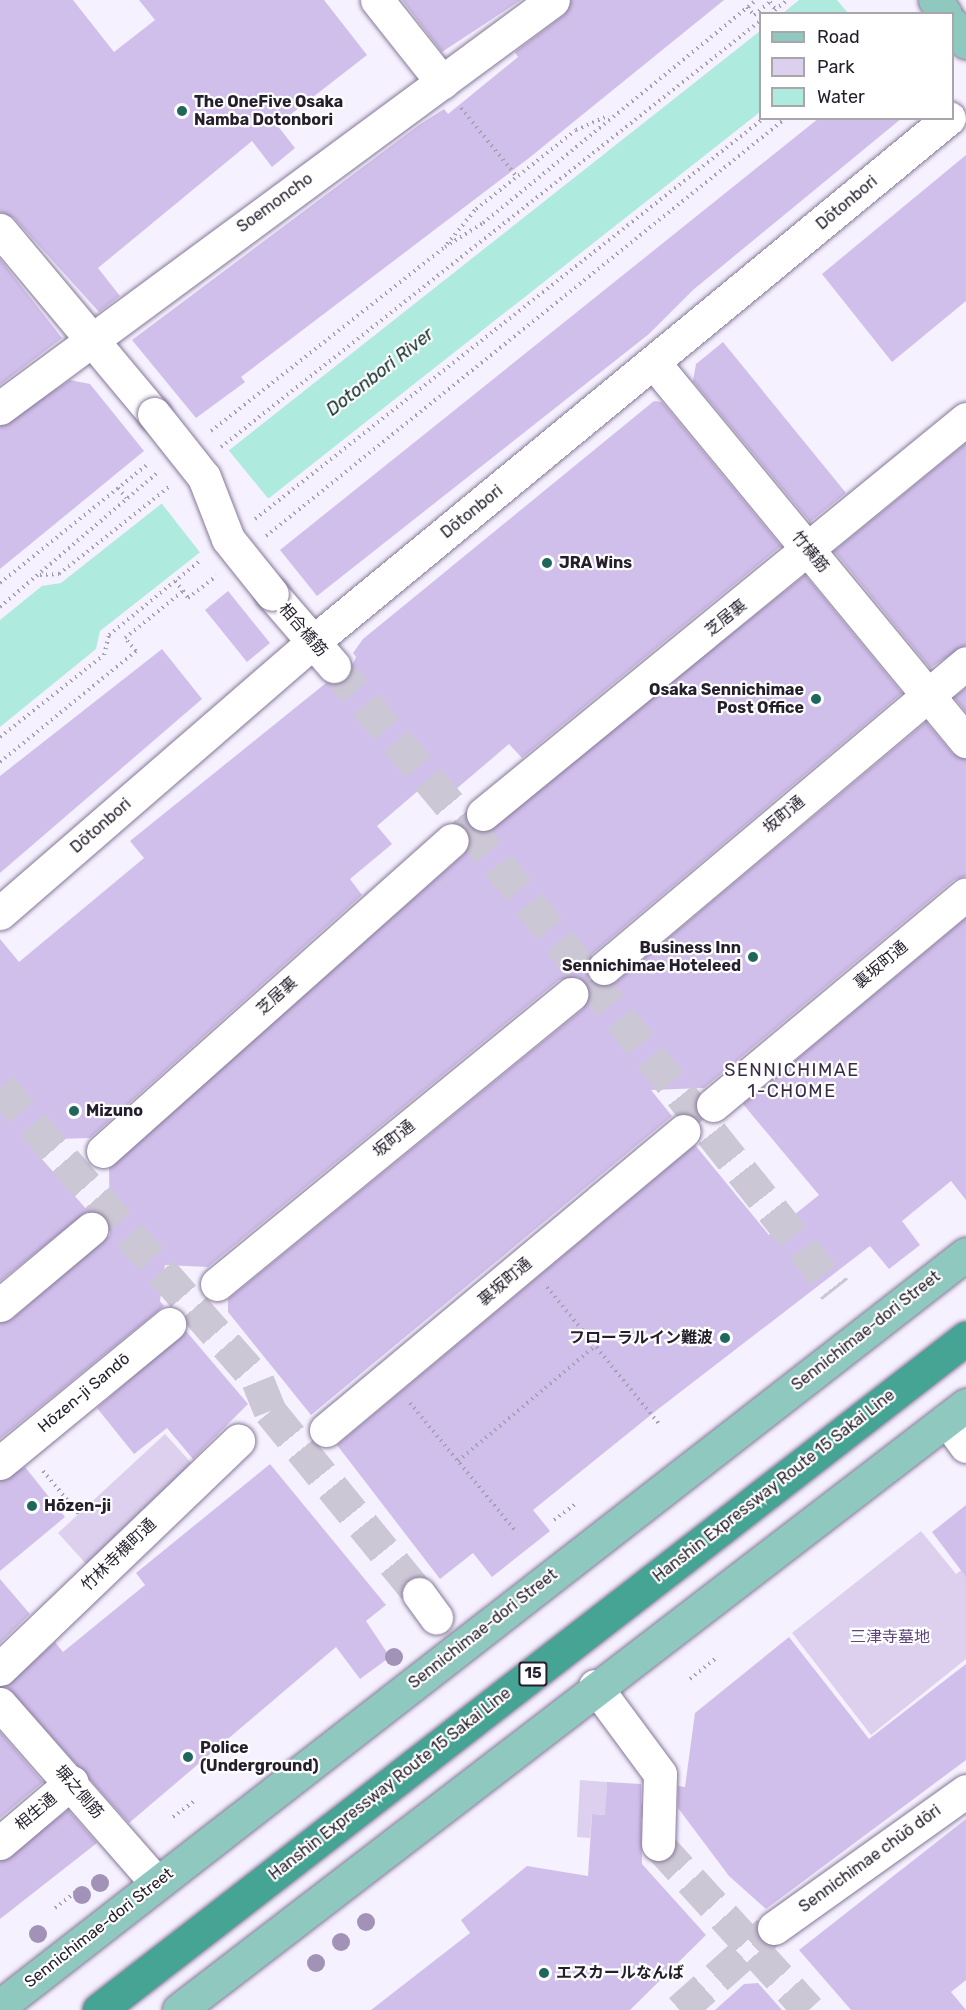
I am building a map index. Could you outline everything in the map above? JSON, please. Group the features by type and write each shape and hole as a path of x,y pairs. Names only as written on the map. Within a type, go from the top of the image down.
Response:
{"highway":[{"name":"Hanshin Expressway Route 15 Sakai Line","path":"99,2010 966,1338"}],"main road":[{"path":"954,26 966,42"},
{"name":"Sennichimae-dori Street","path":"0,2006 156,1882 966,1254"},
{"path":"179,2010 595,1686 956,1412"}],"street":[{"path":"377,0 442,82"},
{"name":"Soemoncho","path":"0,408 87,340 553,0"},
{"name":"Dōtonbori","path":"0,914 313,642 947,120"},
{"name":"相合橋筋","path":"0,230 87,340 154,414 204,477 228,539 334,666"},
{"name":"竹横筋","path":"654,363 966,741"},
{"name":"芝居裏","path":"483,814 809,551 966,419"},
{"name":"坂町通","path":"604,968 966,663"},
{"name":"芝居裏","path":"103,1151 452,840"},
{"name":"裏坂町通","path":"713,1105 966,894"},
{"name":"坂町通","path":"217,1284 571,994"},
{"name":"裏坂町通","path":"326,1430 683,1131"},
{"path":"0,1305 91,1229"},
{"name":"Hōzen-ji Sandō","path":"11,1454 169,1323"},
{"path":"956,1412 966,1446"},
{"name":"竹林寺横町通","path":"0,1669 238,1441"},
{"path":"595,1686 660,1774 658,1844"},
{"name":"塀之側筋","path":"0,1704 72,1782 156,1882"},
{"name":"相生通","path":"0,1842 72,1782"},
{"name":"Sennichimae chūō dōri","path":"774,1928 966,1791"}],"path":[{"path":"201,439 445,247 502,208 612,114 756,0"},
{"path":"772,12 787,0"},
{"path":"747,7 754,15 770,2 775,9"},
{"path":"224,445 759,22"},
{"path":"442,82 517,177"},
{"path":"445,247 476,210 576,130 612,114"},
{"path":"273,505 762,120"},
{"path":"263,538 784,120"},
{"path":"0,583 149,463"},
{"path":"0,607 39,575 55,555 163,468"},
{"path":"118,488 126,498"},
{"path":"39,575 59,574 156,497"},
{"path":"1,737 104,655 109,634 204,558"},
{"path":"175,581 188,598 225,568"},
{"path":"0,762 136,651 125,638 183,591"},
{"path":"528,1263 659,1424"},
{"path":"458,1461 596,1345"},
{"path":"389,1377 517,1533"},
{"path":"11,1454 79,1514"},
{"path":"554,1520 575,1504"},
{"path":"690,1678 716,1658"},
{"path":"173,1817 194,1801"},
{"path":"55,1908 78,1890"}],"green space":[{"path":"165,1434 194,1466 87,1565 58,1533"},
{"name":"三津寺墓地","path":"921,1531 956,1574 966,1567 966,1659 871,1735 792,1633"},
{"path":"580,1780 607,1782 606,1802 647,1804 646,1818 592,1814 590,1838 577,1837"}],"water":[{"path":"799,0 918,0 897,12 784,12"},
{"name":"Dotonbori River","path":"759,32 759,113 100,631 96,649 0,727 0,620 42,586 61,583"}],"pier":[{"path":"837,0 921,0 904,12 847,12"},
{"path":"226,447 271,502 202,555 159,500"}],"building":[{"path":"0,0 73,0 114,52 155,20 139,0 324,0 367,55 277,125 295,148 272,167 252,141 98,268 120,296 99,312 14,218 0,212"},
{"path":"402,0 521,0 442,52"},
{"path":"571,0 724,0 529,158 241,377 245,382 196,418 132,340 419,125 444,109 448,114 518,57 515,52 564,15"},
{"path":"817,120 900,120 693,290 649,334 317,596 280,550"},
{"path":"966,155 966,301 892,362 822,274"},
{"path":"0,259 62,338 0,385"},
{"path":"723,342 846,493 810,522 693,381 696,364"},
{"path":"70,380 90,384 144,451 0,569 0,426"},
{"path":"654,401 662,402 781,546 522,758 509,744 455,790 440,772 377,826 392,844 350,879 362,895 90,1138 25,1140 88,1211 0,1281 0,939 19,962 144,858 130,841 326,683 346,681 356,657 353,653 363,639"},
{"path":"966,443 966,645 930,668 834,551"},
{"path":"805,575 902,693 592,954 586,962 589,980 598,986 616,982 926,722 952,753 966,759 966,876 954,880 704,1088 651,1090 672,1116 311,1415 228,1312 228,1299 583,1009 590,992 578,977 559,980 208,1267 165,1265 160,1301 164,1306 0,1439 0,1323 12,1319 110,1235 109,1168 464,854 470,843"},
{"path":"228,591 270,643 247,662 205,610"},
{"path":"162,649 202,699 0,873 0,776"},
{"path":"966,688 966,712 954,697"},
{"path":"966,918 966,1200 951,1181 902,1221 920,1245 889,1269 870,1246 657,1410 533,1510 550,1531 492,1577 473,1553 440,1579 337,1445 695,1145 769,1235 819,1195 743,1104"},
{"path":"186,1331 248,1404 193,1459 167,1428 134,1454 97,1408"},
{"path":"270,1464 386,1605 366,1621 390,1657 360,1679 336,1647 129,1823 6,1686 55,1642 63,1652 145,1585 136,1573"},
{"name":"Hōzen-ji","path":"25,1467 65,1517 0,1571 0,1481"},
{"path":"966,1505 966,1577 932,1532"},
{"path":"0,1579 30,1614 0,1643"},
{"path":"789,1637 869,1739 966,1664 966,1760 766,1909 729,1876 678,1808 678,1786 685,1787 695,1713"},
{"path":"0,1732 43,1782 0,1818"},
{"name":"エスカールなんば","path":"607,1782 641,1784 642,1864 706,1935 630,2010 371,2010 470,1933 461,1920 527,1866 588,1876 592,1814 605,1815"},
{"path":"68,1810 97,1843 0,1919 0,1861"},
{"path":"966,1819 966,1980 951,1992 966,2010 851,2010 799,1950"},
{"path":"758,1983 782,2010 715,2010 744,1984"}],"tunnel":[{"path":"334,666 468,826 835,1289"},
{"path":"0,1087 258,1381 270,1411 419,1594"},
{"path":"658,1844 809,2010"},
{"path":"680,2010 768,1932"}],"place":[{"name":"The OneFive Osaka Namba Dotonbori","path":"182,111"},
{"name":"JRA Wins","path":"547,563"},
{"name":"Osaka Sennichimae Post Office","path":"816,699"},
{"name":"Business Inn Sennichimae Hoteleed","path":"753,957"},
{"name":"Mizuno","path":"74,1111"},
{"name":"フローラルイン難波","path":"725,1338"},
{"name":"Hōzen-ji","path":"32,1506"},
{"name":"Police (Underground)","path":"188,1757"},
{"name":"エスカールなんば","path":"544,1973"}],"district":[{"name":"SENNICHIMAE 1-CHOME","path":"792,1081"}]}
